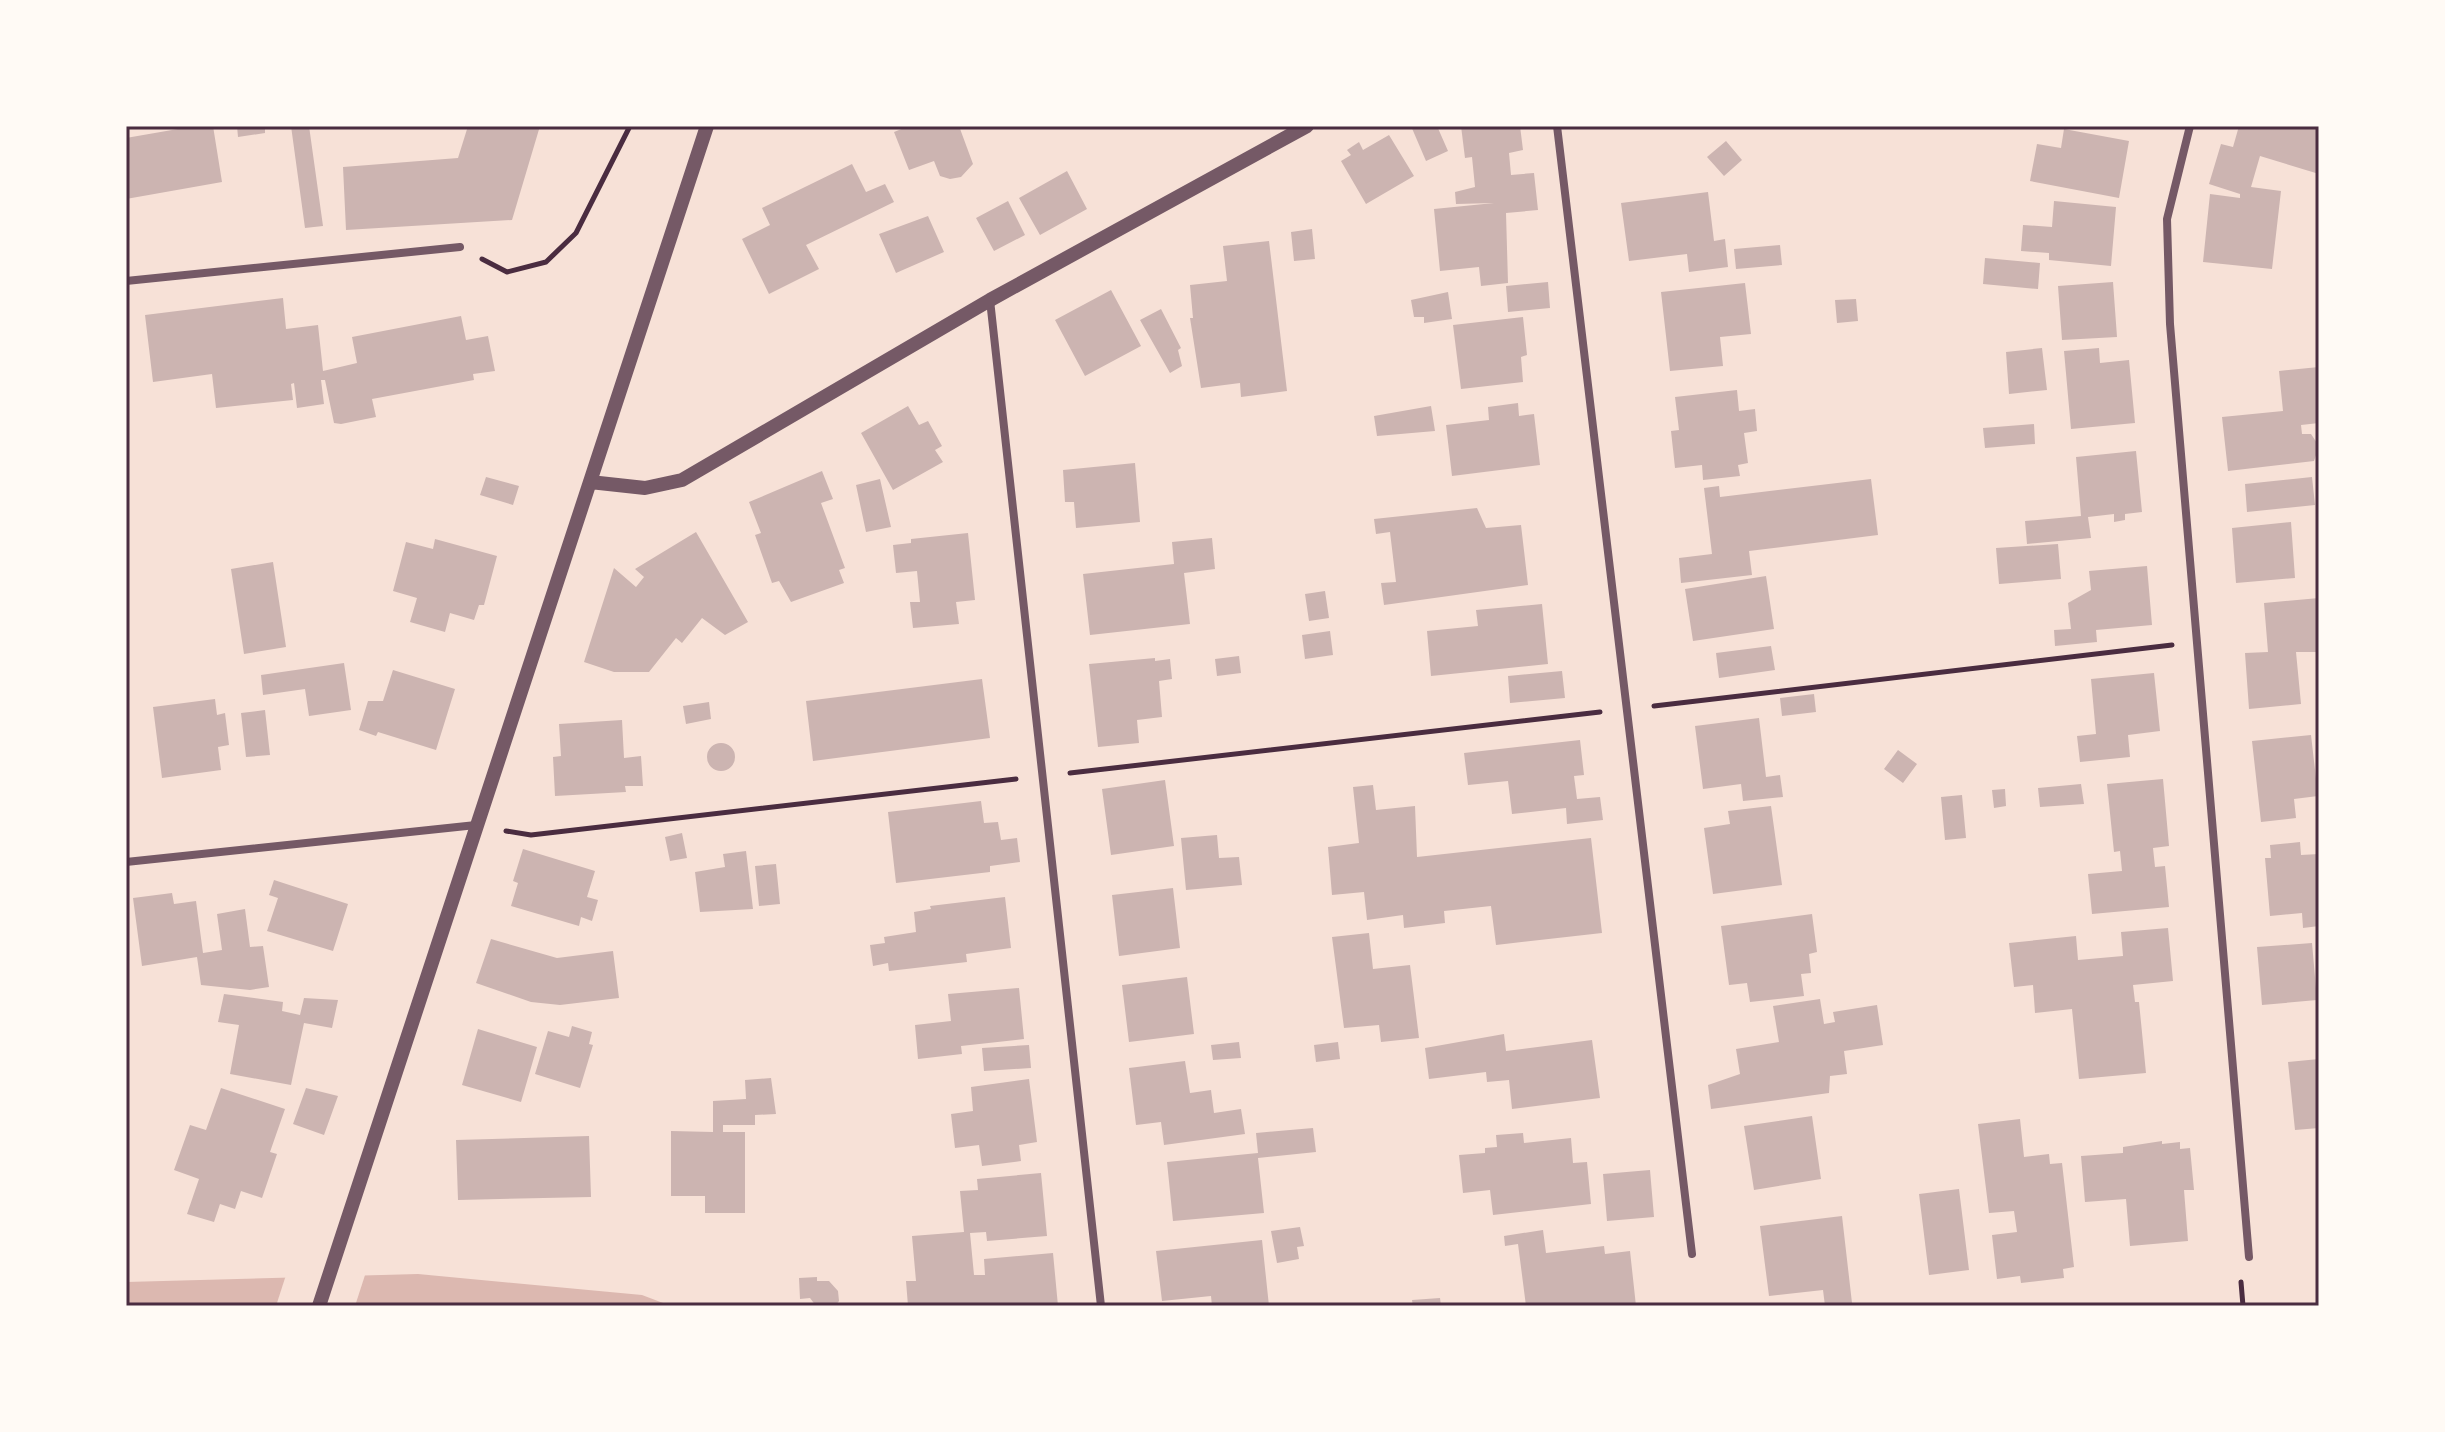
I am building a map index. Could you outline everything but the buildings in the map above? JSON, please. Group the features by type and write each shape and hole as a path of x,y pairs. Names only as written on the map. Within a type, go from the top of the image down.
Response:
{"street":[{"path":"319,1306 707,126"},
{"path":"590,482 645,488 682,480 990,300 1307,126"},
{"path":"1557,126 1692,1254"},
{"path":"2190,126 2167,219 2170,324 2249,1257"},
{"path":"126,281 460,247"},
{"path":"990,300 1101,1306"},
{"path":"126,862 476,825"}],"path":[{"path":"460,247 507,272 546,262 576,233 630,126"},
{"path":"476,825 531,835 2197,642"}],"shaded area":[{"path":"418,1274 642,1295 671,1306 126,1306 126,1282"}],"pier":[{"path":"366,1272 355,1306 276,1306 286,1275"}]}
